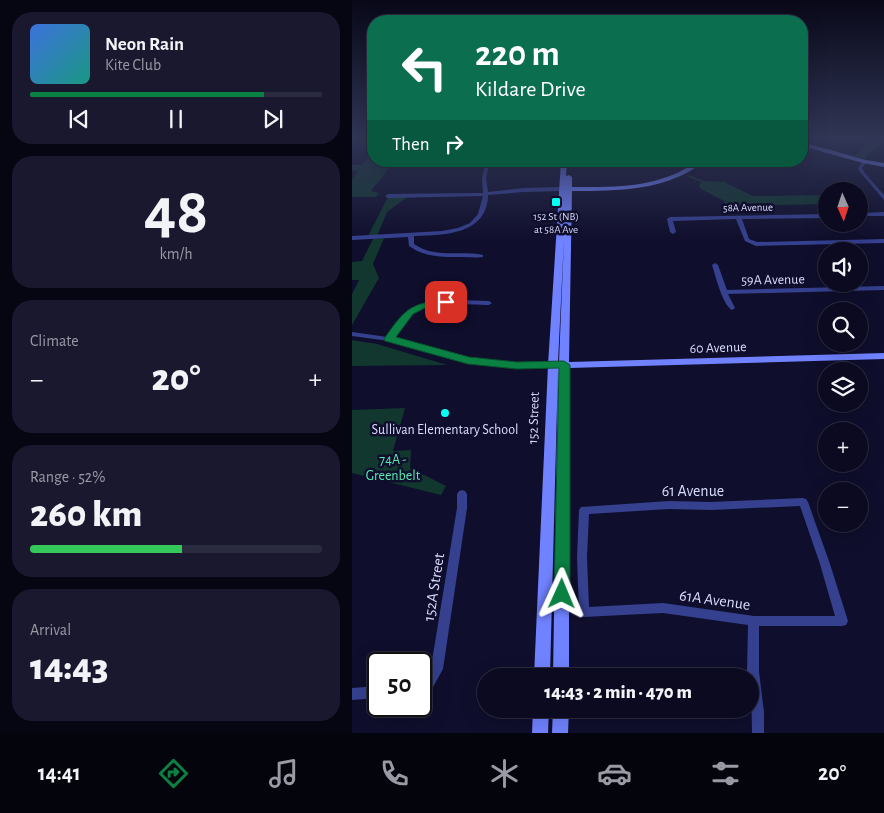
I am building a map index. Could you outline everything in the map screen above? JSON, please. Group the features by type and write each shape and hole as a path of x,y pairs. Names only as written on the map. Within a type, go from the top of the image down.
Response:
{"main road":[{"name":"152 Street","path":"561,668 564,173"},
{"name":"152 Street","path":"542,668 553,365 565,189 568,173"},
{"path":"565,189 618,188 651,182 680,173"},
{"name":"60 Avenue","path":"553,365 884,356"},
{"path":"540,733 541,718"},
{"path":"560,733 561,718"}],"street":[{"path":"352,238 442,233 472,224 481,215 486,194 485,173"},
{"path":"863,173 884,199"},
{"path":"388,196 486,194 524,190 565,189"},
{"path":"868,215 884,214"},
{"name":"58A Avenue","path":"673,232 670,219 818,216"},
{"path":"738,217 747,240 756,244 884,241"},
{"path":"411,235 411,246 420,251 436,254 481,256"},
{"path":"715,265 724,292 732,308"},
{"name":"59A Avenue","path":"724,292 884,288"},
{"path":"389,339 409,312 423,305 446,302 489,303"},
{"path":"352,334 389,339 468,361 511,365 553,365"},
{"name":"152A Street","path":"432,675 436,668 462,508 462,494"},
{"name":"61 Avenue","path":"584,612 582,557 584,510 669,505 711,506 803,502 825,564 842,621"},
{"name":"61A Avenue","path":"584,612 663,608 754,621 842,621"},
{"path":"754,621 752,667 758,712 758,733"},
{"path":"352,694 367,693"}],"green space":[{"path":"357,173 385,173 371,191 379,193 376,197 352,197 352,180"},
{"path":"686,176 704,181 724,182 753,196 818,195 818,204 726,206 724,201 701,189 699,186 701,182"},
{"path":"388,197 407,197 387,212 377,236 368,236"},
{"path":"384,238 373,264 379,278 352,325 352,294 359,280 352,280 352,262 362,261 373,239"},
{"path":"352,340 377,344 447,365 352,366"},
{"name":"74A - Greenbelt","path":"405,408 393,451 411,450 410,468 446,486 441,495 352,473 352,410"}],"place":[{"name":"152 St (NB) at 58A Ave","path":"556,202"},
{"name":"Sullivan Elementary School","path":"445,413"}],"route":[{"path":"446,302 423,305 409,312 389,339 468,361 517,366 564,365 562,594"}]}
